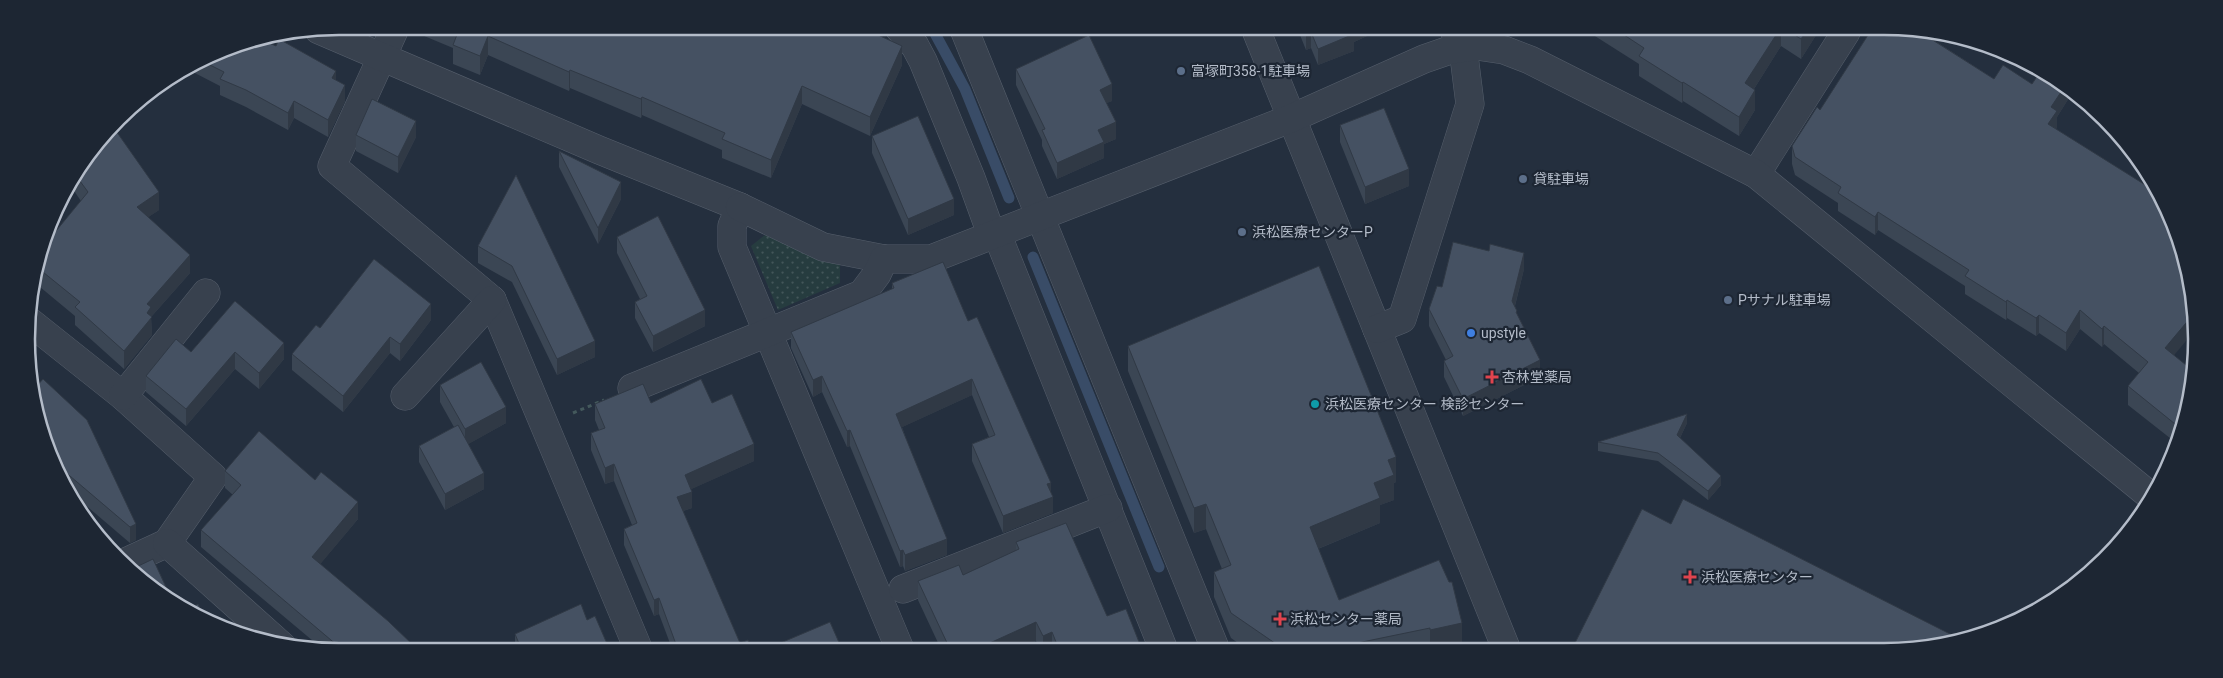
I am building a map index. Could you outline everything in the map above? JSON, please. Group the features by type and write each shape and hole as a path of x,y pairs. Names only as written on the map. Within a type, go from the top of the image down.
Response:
{"street":[{"path":"331,35 740,208 823,247 884,259 931,259 994,235 1292,118 1424,59 1450,50 1459,39"},
{"path":"392,35 332,166 492,300 636,643"},
{"path":"905,35 915,46 923,61 1108,508 1161,643"},
{"path":"966,35 1214,643"},
{"path":"1258,35 1504,643"},
{"path":"1756,174 1844,35"},
{"path":"1459,39 1477,46 1504,50 1530,60 1756,174 2146,492"},
{"path":"1377,329 1402,319 1470,104 1459,39"},
{"path":"740,208 732,226 732,247 897,643"},
{"path":"632,388 862,294 877,274 884,259"},
{"path":"123,396 206,293"},
{"path":"405,396 492,300"},
{"path":"36,336 123,396 213,477 167,543 130,560"},
{"path":"903,589 1108,508"},
{"path":"167,543 270,635"}],"path":[{"path":"545,425 632,388"}],"green space":[{"path":"765,235 840,264 840,283 778,310 751,246"}],"building":[{"path":"457,35 878,35 902,46 870,117 802,86 771,160 722,139 725,133 642,97 641,99 570,70 569,72 488,36 480,56 453,45"},
{"path":"1089,35 1112,84 1100,90 1116,122 1098,130 1104,142 1057,163 1042,130 1045,129 1016,69"},
{"path":"1312,35 1352,35 1318,49"},
{"path":"1624,35 1776,35 1745,83 1755,90 1739,117 1639,56 1644,48"},
{"path":"1795,35 1804,35 1801,39"},
{"path":"1868,35 1931,39 1994,79 2003,65 2032,84 2037,77 2061,92 2051,107 2057,111 2048,124 2146,185 2157,205 2172,241 2182,280 2187,322 2165,348 2186,365 2176,425 2128,386 2148,362 2104,326 2102,329 2080,310 2066,333 2039,315 2036,318 2007,300 2006,302 1965,276 1969,270 1878,212 1875,217 1838,193 1841,187 1795,157 1792,146 1817,107 1820,110"},
{"path":"278,41 282,41 336,71 332,78 345,85 328,120 294,101 288,113 246,90 220,79 224,72 209,64 260,45 270,43 276,46"},
{"path":"372,99 416,121 398,157 356,135"},
{"path":"1384,108 1409,169 1365,187 1340,125"},
{"path":"918,116 954,199 908,219 872,136"},
{"path":"117,132 159,192 137,207 190,255 147,304 151,307 147,313 152,317 124,351 75,307 80,302 43,272 55,230 88,192 80,181 98,154"},
{"path":"559,151 621,182 598,228"},
{"path":"516,175 595,341 557,359 512,266 478,246"},
{"path":"658,216 705,310 653,336 635,302 647,296 617,237"},
{"path":"1453,242 1489,251 1490,244 1524,253 1512,301 1540,360 1463,399 1444,361 1453,356 1429,309 1437,286 1442,287"},
{"path":"374,259 431,304 400,344 390,337 343,396 292,354 316,325 320,328"},
{"path":"943,262 968,321 977,317 1051,483 1047,484 1053,497 1003,516 972,444 995,435 972,379 896,414 947,539 905,555 903,550 900,551 850,430 847,431 822,376 813,380 791,332 894,288 892,283"},
{"path":"1319,266 1396,457 1388,460 1394,475 1374,483 1380,498 1310,527 1339,600 1439,560 1449,582 1452,582 1462,623 1357,643 1275,643 1231,613 1214,572 1231,565 1206,504 1194,508 1128,346"},
{"path":"235,301 284,343 259,373 235,352 186,409 146,376 176,339 191,352"},
{"path":"481,362 506,407 465,429 440,385"},
{"path":"43,379 87,420 136,524 130,527 66,472 45,418 39,384"},
{"path":"701,379 712,403 732,394 754,444 685,475 692,492 677,497 740,643 676,643 659,598 654,600 624,529 637,523 614,464 605,468 591,433 605,428 595,404 643,384 651,403"},
{"path":"1687,414 1677,435 1721,476 1708,491 1658,453 1598,442"},
{"path":"458,425 484,473 445,494 419,446"},
{"path":"259,431 315,480 321,472 358,502 312,557 388,621 411,643 334,643 201,530 241,485 225,471"},
{"path":"1683,499 1952,635 1924,640 1884,643 1575,643 1642,509 1671,524"},
{"path":"1066,523 1107,616 1126,609 1139,643 1056,643 1052,632 1043,636 1036,622 990,643 947,643 918,581 959,565 963,575 1019,549 1016,542"},
{"path":"153,559 167,590 154,580 137,566"},
{"path":"581,604 587,620 595,616 607,643 519,643 515,634"},
{"path":"830,622 839,643 780,643"}],"waterway":[{"path":"936,35 965,89 1009,198"},
{"path":"1033,257 1159,567"}],"place":[{"name":"富塚町358-1駐車場","path":"1181,71"},
{"name":"貸駐車場","path":"1523,179"},
{"name":"浜松医療センターP","path":"1242,232"},
{"name":"Pサナル駐車場","path":"1728,300"},
{"name":"upstyle","path":"1471,333"},
{"name":"杏林堂薬局","path":"1492,377"},
{"name":"浜松医療センター 検診センター","path":"1315,404"},
{"name":"浜松医療センター","path":"1690,577"},
{"name":"浜松センター薬局","path":"1280,619"}]}
